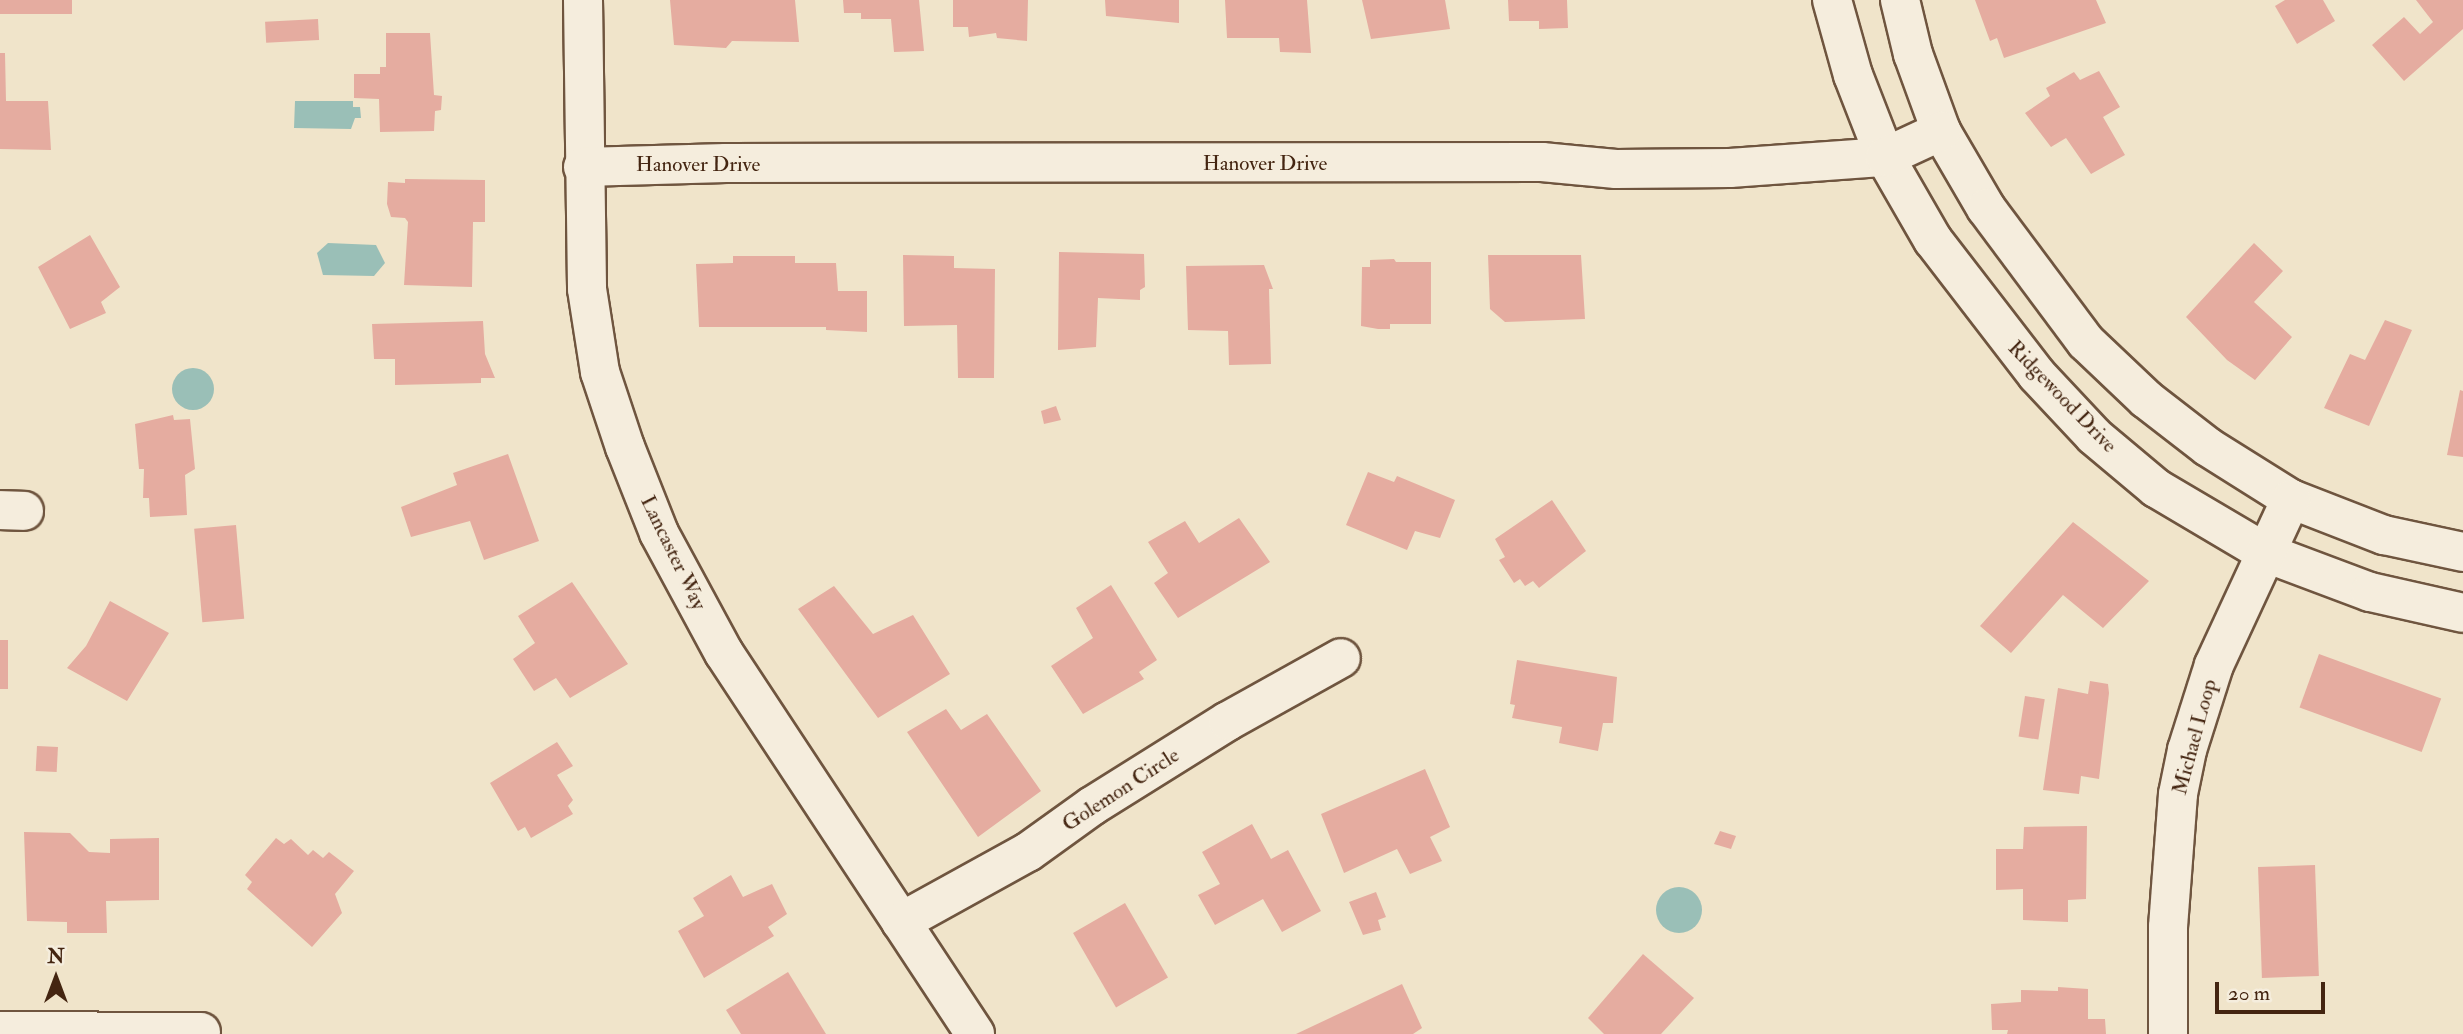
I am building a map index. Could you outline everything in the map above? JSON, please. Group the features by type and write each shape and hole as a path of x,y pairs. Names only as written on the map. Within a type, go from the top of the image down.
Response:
{"street":[{"name":"Lancaster Way","path":"583,0 583,167 587,289 600,372 659,533 724,653 975,1034"},
{"name":"Ridgewood Drive","path":"1832,0 1853,75 1885,157 1933,240 1983,310 2094,436 2156,488 2266,553 2370,592 2463,612"},
{"path":"1900,0 1913,54 1941,131 1993,218 2086,342 2146,399 2208,447 2291,499 2384,534 2463,552"},
{"name":"Hanover Drive","path":"583,167 726,163 1542,162 1616,169 1730,167 1885,157 1941,131"},
{"name":"Michael Loop","path":"2168,1034 2168,927 2178,794 2214,665 2291,499"},
{"name":"Golemon Circle","path":"901,922 1028,852 1091,806 1228,721 1341,658"},
{"path":"0,1031 201,1032"}],"water":[{"path":"295,101 353,101 353,107 360,107 361,118 355,118 351,129 294,128"},
{"path":"328,243 376,245 385,263 374,276 323,275 317,253"},
{"path":"193,368 208,374 214,389 208,404 193,410 178,404 172,389 178,374"},
{"path":"1679,887 1695,894 1702,910 1695,926 1679,933 1663,926 1656,910 1663,894"}],"building":[{"path":"0,0 72,0 72,14 0,14"},
{"path":"670,0 795,0 799,42 732,41 726,48 674,45"},
{"path":"843,0 919,0 924,51 894,52 891,19 861,19 861,13 844,13"},
{"path":"953,0 1028,0 1027,41 997,38 996,33 969,37 968,27 953,27"},
{"path":"1105,0 1179,0 1179,23 1106,16"},
{"path":"1225,0 1307,0 1311,53 1280,52 1279,38 1227,38"},
{"path":"1362,0 1445,0 1450,29 1371,39"},
{"path":"1508,0 1567,0 1568,28 1539,29 1539,21 1509,21"},
{"path":"1975,0 2096,0 2106,23 2004,58 1997,38 1990,41"},
{"path":"2285,0 2323,0 2335,21 2297,44 2275,6"},
{"path":"2416,0 2463,0 2463,29 2404,81 2372,45 2404,17 2420,34 2433,22"},
{"path":"318,19 319,40 266,43 265,22"},
{"path":"386,33 430,33 434,95 442,96 441,110 435,111 434,131 380,132 379,99 354,98 354,74 380,74 380,67 386,67"},
{"path":"0,53 5,53 6,101 48,101 51,150 0,149"},
{"path":"2099,71 2120,107 2103,117 2125,155 2091,174 2066,138 2051,147 2025,113 2050,96 2046,88 2074,72 2080,80"},
{"path":"405,179 485,180 485,222 473,222 472,287 404,285 408,222 405,218 391,217 387,204 388,182 405,183"},
{"path":"90,235 120,287 101,302 106,313 70,329 38,267"},
{"path":"2254,243 2283,271 2254,302 2292,337 2255,380 2227,360 2186,317"},
{"path":"1059,252 1144,254 1145,287 1140,290 1140,300 1098,298 1096,347 1058,350"},
{"path":"903,255 954,256 954,268 995,269 994,378 958,378 957,325 904,326"},
{"path":"1488,255 1581,255 1585,319 1505,322 1490,309"},
{"path":"733,256 795,256 795,263 836,263 838,291 867,291 867,332 826,330 826,327 699,327 696,264 733,263"},
{"path":"1394,259 1396,262 1431,262 1431,324 1390,324 1390,329 1361,326 1362,267 1370,267 1370,260"},
{"path":"1264,265 1273,289 1269,289 1271,364 1229,365 1228,331 1188,330 1186,266"},
{"path":"2385,320 2412,330 2369,426 2324,408 2350,354 2365,360"},
{"path":"483,321 485,354 495,378 481,378 481,383 395,385 395,359 374,359 372,324"},
{"path":"2460,390 2463,391 2463,457 2447,455"},
{"path":"1056,406 1061,420 1044,424 1041,411"},
{"path":"173,415 174,420 190,419 195,469 185,475 187,515 150,517 149,498 143,498 144,469 139,469 135,424"},
{"path":"508,454 539,541 484,560 470,521 411,537 401,507 457,485 453,473"},
{"path":"1368,472 1394,482 1397,476 1455,500 1440,538 1415,531 1407,550 1346,525"},
{"path":"1552,500 1586,551 1539,588 1533,581 1525,586 1520,579 1514,583 1499,560 1505,557 1495,539"},
{"path":"1239,518 1270,562 1178,618 1154,583 1168,573 1148,542 1185,521 1199,543"},
{"path":"2073,522 2149,581 2103,628 2063,595 2011,653 1980,626"},
{"path":"236,525 244,619 202,622 194,529"},
{"path":"572,582 628,664 570,698 556,678 534,691 513,659 535,643 518,616"},
{"path":"1111,585 1157,660 1139,672 1144,679 1083,714 1051,666 1093,638 1076,608"},
{"path":"834,586 873,634 913,615 950,674 878,718 798,609"},
{"path":"110,601 169,633 127,701 67,668 86,646"},
{"path":"0,640 8,640 8,689 0,689"},
{"path":"2319,654 2441,698 2422,752 2300,708"},
{"path":"1517,660 1617,677 1613,723 1603,723 1598,751 1559,743 1562,727 1512,718 1515,705 1510,704"},
{"path":"2090,681 2108,684 2109,693 2099,779 2081,776 2079,794 2043,790 2058,688 2088,694"},
{"path":"2025,696 2045,699 2038,740 2019,736"},
{"path":"946,709 961,730 987,714 1041,791 978,837 907,732"},
{"path":"557,742 573,766 557,775 573,800 568,806 573,814 531,838 525,827 518,831 490,783"},
{"path":"37,746 58,747 57,772 36,771"},
{"path":"1425,769 1450,827 1430,837 1442,861 1410,874 1397,849 1344,873 1321,814"},
{"path":"1252,824 1271,859 1288,850 1321,911 1282,932 1263,899 1215,925 1198,895 1220,884 1202,852"},
{"path":"2087,826 2086,899 2068,900 2068,922 2023,920 2023,889 1996,890 1996,849 2023,849 2024,827"},
{"path":"1720,831 1736,836 1731,849 1714,844"},
{"path":"24,832 70,833 89,852 110,853 110,839 159,838 159,900 106,901 107,933 67,933 67,922 27,921"},
{"path":"276,838 284,844 291,839 308,855 313,850 323,858 329,852 354,871 335,894 342,913 312,947 247,889 252,882 245,875"},
{"path":"2315,865 2319,976 2262,978 2258,867"},
{"path":"731,875 743,897 772,884 787,914 768,927 774,936 704,978 678,931 704,916 693,898"},
{"path":"1376,892 1386,917 1378,920 1381,930 1363,935 1349,902"},
{"path":"1125,903 1168,977 1116,1007 1073,933"},
{"path":"1643,954 1694,998 1661,1034 1604,1034 1588,1018"},
{"path":"788,972 826,1034 741,1034 726,1010"},
{"path":"1402,984 1422,1028 1413,1034 1296,1034"},
{"path":"2058,987 2088,989 2088,1019 2105,1019 2106,1034 2007,1034 2008,1030 1992,1030 1991,1004 2021,1002 2021,990 2058,991"}]}
